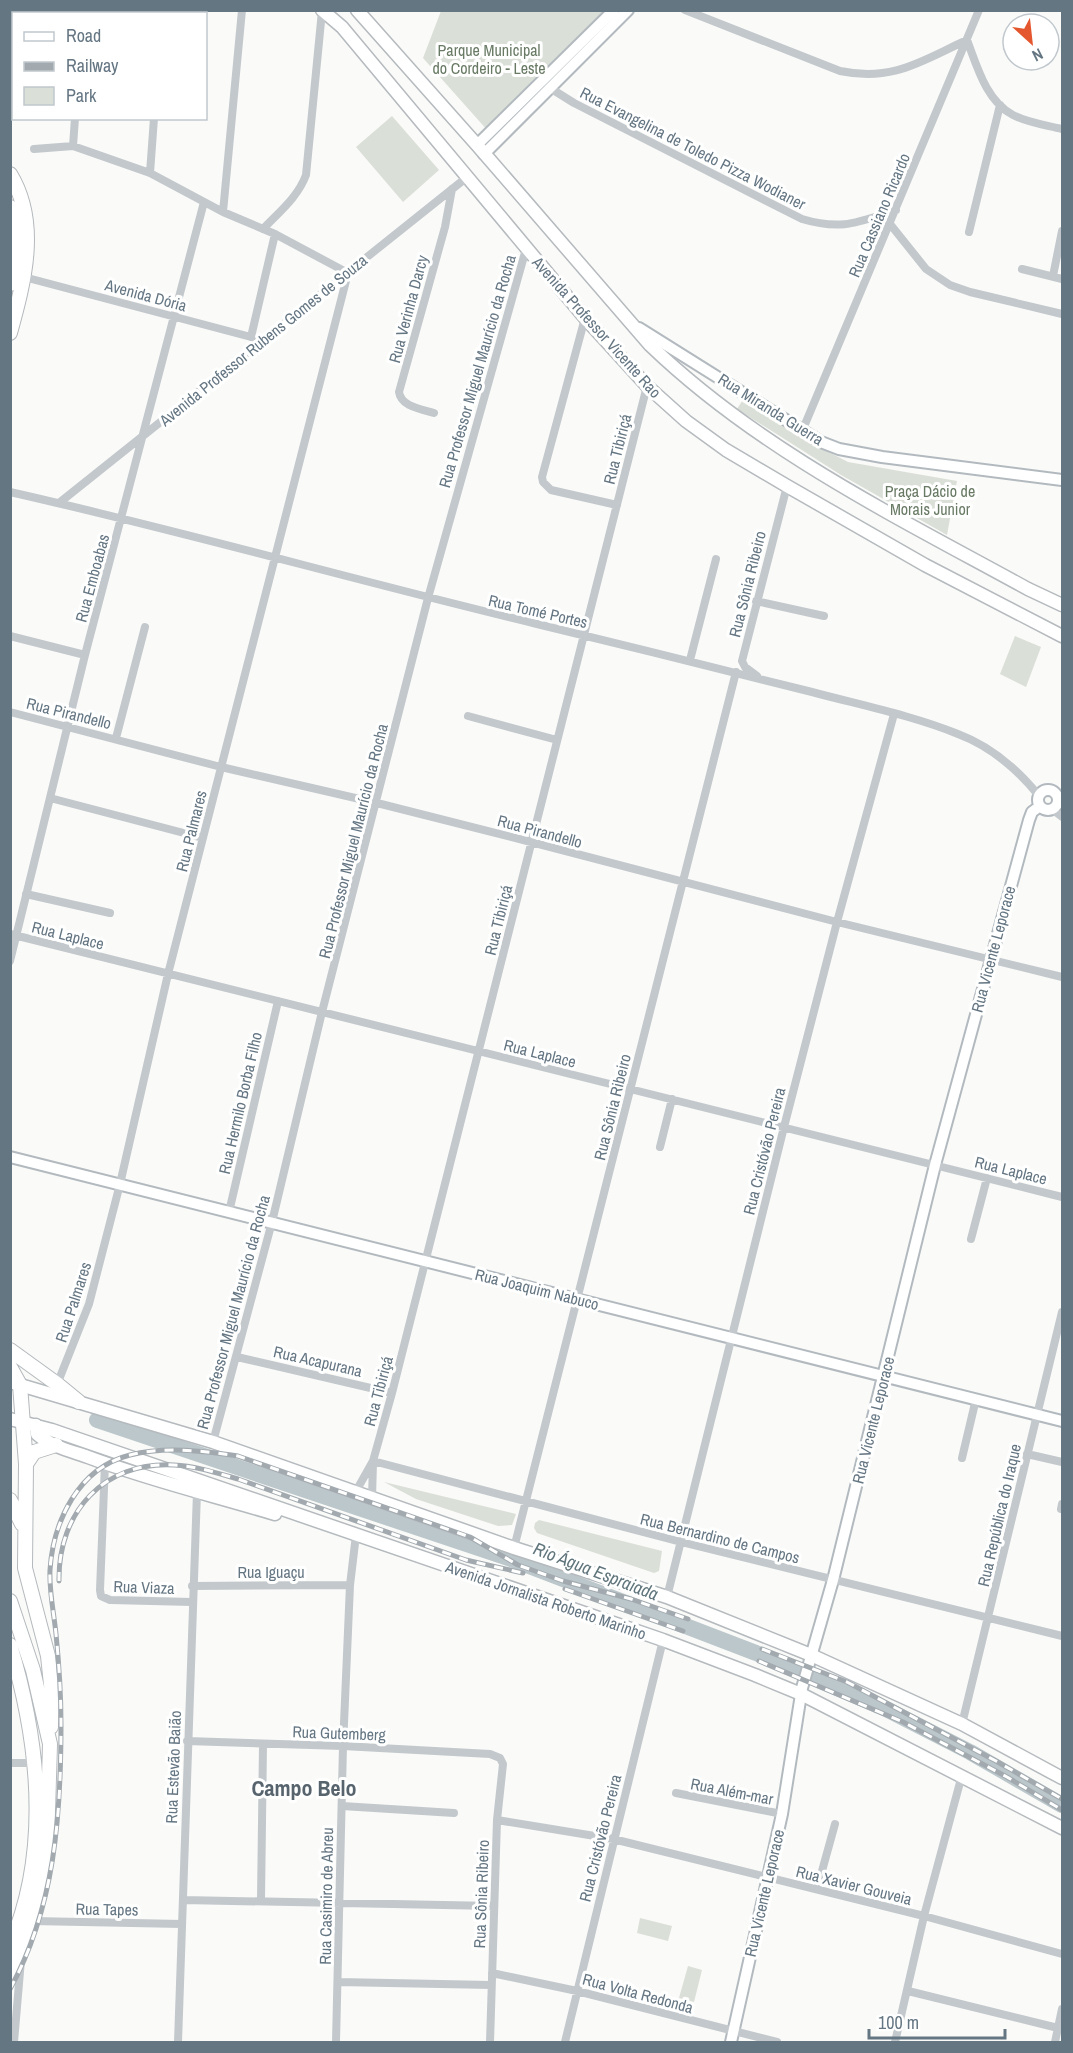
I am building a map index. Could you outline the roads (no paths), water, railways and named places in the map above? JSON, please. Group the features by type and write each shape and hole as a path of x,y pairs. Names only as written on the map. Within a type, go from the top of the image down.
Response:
{"highway":[{"path":"10,174 21,196 28,247 14,278"},
{"path":"10,207 16,236 10,333"},
{"path":"10,1350 55,1389 79,1402"},
{"path":"10,1368 23,1422 26,1464 25,1568 46,1645 52,1694 47,1845 42,1881 21,1922"},
{"path":"26,1464 34,1452 56,1445"},
{"path":"10,1500 24,1529"},
{"path":"10,1600 33,1670 50,1744"},
{"path":"10,1645 29,1723 37,1807 35,1844 27,1899 10,1977"},
{"path":"10,1684 29,1723"}],"main road":[{"name":"Avenida Professor Vicente Rao","path":"357,10 633,325 671,365 728,412 776,445 913,525 1028,589 1062,605"},
{"name":"Avenida Professor Vicente Rao","path":"322,11 342,27 585,318 646,386 686,421 726,450 787,486 926,565 1062,636"},
{"path":"15,1383 55,1389"},
{"path":"79,1402 213,1442 514,1548 667,1597 962,1724 1062,1778"},
{"path":"23,1422 37,1434 56,1445 105,1463 281,1516 299,1514"},
{"name":"Avenida Jornalista Roberto Marinho","path":"23,1422 299,1514 663,1640 802,1691 1062,1828"}],"street":[{"path":"224,212 242,10"},
{"path":"481,149 614,10"},
{"path":"481,149 550,88 628,10"},
{"path":"685,10 840,71 862,75 905,69 967,40 983,81 1000,105 1013,115 1062,129"},
{"name":"Rua Cassiano Ricardo","path":"803,429 979,10"},
{"path":"263,229 294,196 306,175 322,11"},
{"name":"Rua Evangelina de Toledo Pizza Wodianer","path":"550,88 574,104 802,219 821,225 849,225 896,210"},
{"path":"969,232 1000,105"},
{"path":"73,146 75,120"},
{"path":"150,173 154,120"},
{"path":"34,148 73,146 150,173 224,212 275,234 348,273"},
{"name":"Avenida Professor Rubens Gomes de Souza","path":"59,503 466,178"},
{"name":"Rua Verinha Darcy","path":"434,412 403,402 399,393 445,227 452,189"},
{"name":"Rua Emboabas","path":"10,961 14,935 85,655 204,202"},
{"path":"890,224 926,269 950,285 1062,314"},
{"path":"1053,276 1062,231"},
{"path":"251,338 275,234"},
{"name":"Rua Professor Miguel Maurício da Rocha","path":"213,1442 272,1222 322,1012 428,598 526,249"},
{"path":"1022,269 1062,279"},
{"name":"Rua Palmares","path":"55,1389 89,1304 120,1184 168,974 348,273"},
{"name":"Avenida Dória","path":"14,278 174,317 261,342"},
{"path":"585,318 542,477 546,486 551,490 616,505"},
{"name":"Rua Miranda Guerra","path":"633,325 821,442 839,449 860,454 1062,480"},
{"name":"Rua Tibiriçá","path":"355,1493 373,1461 392,1393 646,386"},
{"name":"Rua Sônia Ribeiro","path":"763,680 742,663 787,486"},
{"name":"Rua Tomé Portes","path":"10,492 274,557 428,598 690,660 894,714 959,734 984,747 1023,776 1039,801"},
{"path":"690,660 716,559"},
{"path":"756,601 824,615"},
{"path":"116,738 145,627"},
{"path":"10,636 85,655"},
{"name":"Rua Sônia Ribeiro","path":"514,1548 736,672"},
{"name":"Rua Pirandello","path":"10,712 1062,977"},
{"name":"Rua Cristóvão Pereira","path":"667,1597 784,1128 894,714"},
{"path":"468,716 557,740"},
{"path":"1057,804 1045,810 1039,801 1044,791 1051,791 1056,795 1062,817"},
{"path":"50,798 203,838"},
{"name":"Rua Vicente Leporace","path":"732,2037 782,1815 802,1691 810,1658 833,1580 935,1165 990,959 1029,820 1039,801"},
{"path":"26,894 110,913"},
{"name":"Rua Laplace","path":"14,935 1062,1197"},
{"name":"Rua Hermilo Borba Filho","path":"229,1212 278,1001"},
{"path":"660,1148 672,1100"},
{"name":"Rua Joaquim Nabuco","path":"10,1157 1062,1421"},
{"path":"971,1239 987,1178"},
{"name":"Rua República do Iraque","path":"962,1724 1062,1312"},
{"name":"Rua Acapurana","path":"237,1357 392,1393"},
{"path":"962,1458 976,1399"},
{"path":"1027,1454 1062,1462"},
{"name":"Rua Tibiriçá","path":"372,1498 373,1461"},
{"name":"Rua Bernardino de Campos","path":"373,1461 681,1542 1062,1636"},
{"name":"Rua Viaza","path":"105,1463 101,1596 110,1600 192,1602"},
{"name":"Rua Estevão Baião","path":"178,2043 197,1492"},
{"name":"Rua Casimiro de Abreu","path":"336,2043 343,1746 350,1585 356,1535"},
{"name":"Rua Iguaçu","path":"192,1586 350,1585"},
{"name":"Rua Cristóvão Pereira","path":"565,2043 663,1640"},
{"name":"Rua Gutemberg","path":"188,1741 343,1746 490,1755"},
{"path":"261,1900 263,1744"},
{"name":"Rua Sônia Ribeiro","path":"490,1755 500,1758 503,1764 496,1820 490,2043"},
{"path":"10,1763 33,1763"},
{"path":"895,2043 924,1916 962,1775"},
{"name":"Rua Além-mar","path":"676,1793 782,1815"},
{"path":"342,1806 454,1813"},
{"name":"Rua Xavier Gouveia","path":"496,1820 613,1839 924,1916 1062,1954"},
{"path":"817,1889 835,1824"},
{"path":"183,1900 494,1906"},
{"name":"Rua Tapes","path":"21,1922 182,1924"},
{"path":"14,2043 16,1949"},
{"name":"Rua Volta Redonda","path":"492,1974 577,1990 732,2037 777,2043"},
{"path":"338,1982 491,1985"},
{"path":"908,1990 1058,2028"},
{"path":"1055,2043 1062,2009"}],"waterway":[{"name":"Rio Água Espraiada","path":"97,1420 511,1559 756,1653 886,1709 970,1752 1062,1805"}],"railway":[{"path":"10,1989 37,1926 46,1893 57,1827 61,1713 58,1656 50,1586 52,1552 56,1534 72,1499 83,1484 112,1462 144,1452 171,1450 238,1456 470,1537 518,1565 563,1581 631,1599 688,1619"},
{"path":"59,1581 61,1556 67,1533 76,1513 90,1496 107,1482 126,1472 149,1466 174,1465 198,1468 238,1479 466,1560 523,1573"},
{"path":"565,1589 683,1631"},
{"path":"762,1649 847,1682 996,1761 1062,1799"},
{"path":"759,1661 903,1722 1007,1777 1062,1810"}],"district":[{"name":"Campo Belo","path":"304,1788"}],"park label":[{"name":"Parque Municipal do Cordeiro - Leste","path":"489,59"},
{"name":"Praça Dácio de Morais Junior","path":"930,500"}]}
